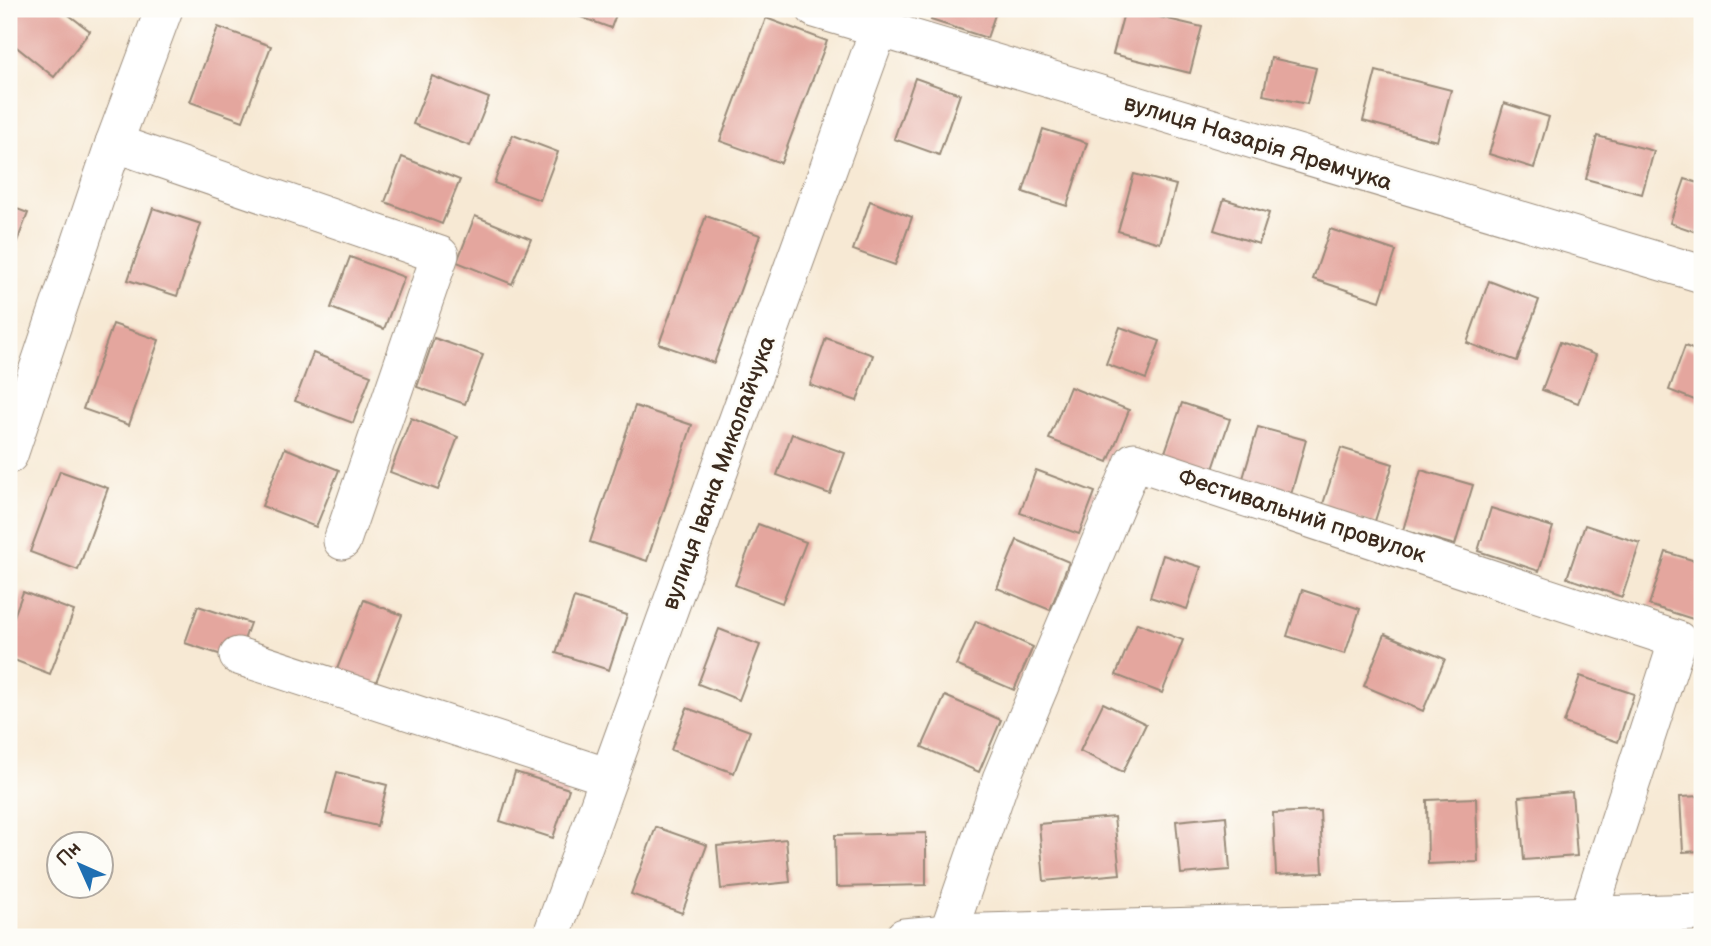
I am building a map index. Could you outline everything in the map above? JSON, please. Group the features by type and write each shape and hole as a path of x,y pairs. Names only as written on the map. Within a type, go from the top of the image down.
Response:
{"street":[{"path":"9,455 114,143 164,9"},
{"name":"вулиця Назарія Яремчука","path":"815,9 883,19 1702,274"},
{"name":"вулиця Івана Миколайчука","path":"551,937 883,19"},
{"path":"114,143 440,255 342,541"},
{"name":"Фестивальний провулок","path":"948,933 1001,779 1134,461 1678,640 1589,914"},
{"path":"238,656 609,777"},
{"path":"904,937 948,933 1702,912"}],"building":[{"path":"9,9 61,9 90,31 54,77 9,41"},
{"path":"559,9 618,9 611,28"},
{"path":"935,9 997,9 987,38 931,20"},
{"path":"1125,9 1202,27 1190,73 1113,54"},
{"path":"766,18 827,41 781,163 720,141"},
{"path":"218,27 271,46 243,121 190,102"},
{"path":"1271,58 1316,68 1307,104 1263,95"},
{"path":"1376,71 1451,90 1437,141 1363,121"},
{"path":"432,76 489,98 470,146 413,124"},
{"path":"915,78 960,94 939,155 894,139"},
{"path":"1504,103 1549,117 1534,168 1489,154"},
{"path":"1043,129 1087,143 1067,206 1023,192"},
{"path":"513,135 558,152 540,200 494,183"},
{"path":"1597,136 1654,151 1642,194 1586,179"},
{"path":"402,157 460,180 442,224 385,202"},
{"path":"1134,174 1176,185 1160,243 1118,231"},
{"path":"1685,179 1702,184 1702,234 1670,223"},
{"path":"1224,199 1269,213 1259,244 1214,230"},
{"path":"870,201 912,217 895,265 853,250"},
{"path":"9,206 28,213 9,262"},
{"path":"153,208 201,224 177,296 128,280"},
{"path":"475,216 531,239 512,284 457,262"},
{"path":"706,216 760,235 714,363 659,344"},
{"path":"1330,229 1396,251 1380,301 1313,279"},
{"path":"350,257 404,277 384,329 331,308"},
{"path":"1489,281 1539,300 1517,361 1467,343"},
{"path":"113,324 159,340 129,425 83,409"},
{"path":"1120,327 1160,341 1146,379 1106,364"},
{"path":"434,338 483,355 465,404 417,387"},
{"path":"826,338 873,355 857,401 810,385"},
{"path":"1560,342 1596,355 1578,403 1542,390"},
{"path":"1685,346 1702,353 1702,403 1669,390"},
{"path":"313,353 371,375 353,423 295,401"},
{"path":"1070,387 1129,410 1108,462 1049,439"},
{"path":"1182,403 1230,419 1211,475 1163,458"},
{"path":"635,406 692,425 647,561 590,542"},
{"path":"411,418 458,437 438,490 390,472"},
{"path":"1258,427 1306,440 1290,498 1241,485"},
{"path":"792,434 845,453 830,494 777,475"},
{"path":"285,448 339,470 316,527 262,506"},
{"path":"1341,448 1393,464 1374,524 1322,507"},
{"path":"1036,470 1095,492 1079,534 1020,513"},
{"path":"1421,470 1473,485 1455,545 1403,530"},
{"path":"60,471 108,488 78,570 30,552"},
{"path":"1491,508 1553,527 1539,571 1478,551"},
{"path":"758,524 806,542 782,603 735,585"},
{"path":"1585,525 1640,543 1622,597 1567,578"},
{"path":"1017,540 1069,562 1050,610 997,588"},
{"path":"1666,552 1702,563 1702,601 1696,620 1649,605"},
{"path":"1163,555 1201,567 1187,609 1150,597"},
{"path":"1302,590 1360,609 1345,654 1287,636"},
{"path":"23,592 74,611 50,674 9,658 9,630"},
{"path":"574,598 627,615 609,670 556,653"},
{"path":"364,600 402,615 372,692 334,677"},
{"path":"198,606 250,623 237,660 185,643"},
{"path":"976,621 1033,647 1014,690 956,665"},
{"path":"1137,623 1183,640 1162,693 1116,675"},
{"path":"719,629 760,645 739,700 698,684"},
{"path":"1385,634 1445,659 1423,711 1364,686"},
{"path":"1580,676 1634,694 1618,742 1564,723"},
{"path":"945,696 1001,720 979,772 922,747"},
{"path":"1103,703 1146,724 1123,772 1080,751"},
{"path":"687,708 750,731 734,773 671,750"},
{"path":"9,726 17,729 9,752"},
{"path":"337,772 387,785 377,826 326,814"},
{"path":"515,772 569,789 553,838 500,821"},
{"path":"1572,792 1577,856 1524,860 1519,797"},
{"path":"1702,796 1702,851 1683,852 1680,797"},
{"path":"1476,798 1478,862 1428,864 1427,800"},
{"path":"1320,811 1323,873 1276,875 1273,813"},
{"path":"1226,816 1230,870 1181,874 1176,821"},
{"path":"1114,817 1120,874 1044,881 1039,824"},
{"path":"656,827 707,845 682,913 631,894"},
{"path":"926,833 926,885 836,887 835,835"},
{"path":"786,839 790,882 721,889 717,846"}]}
